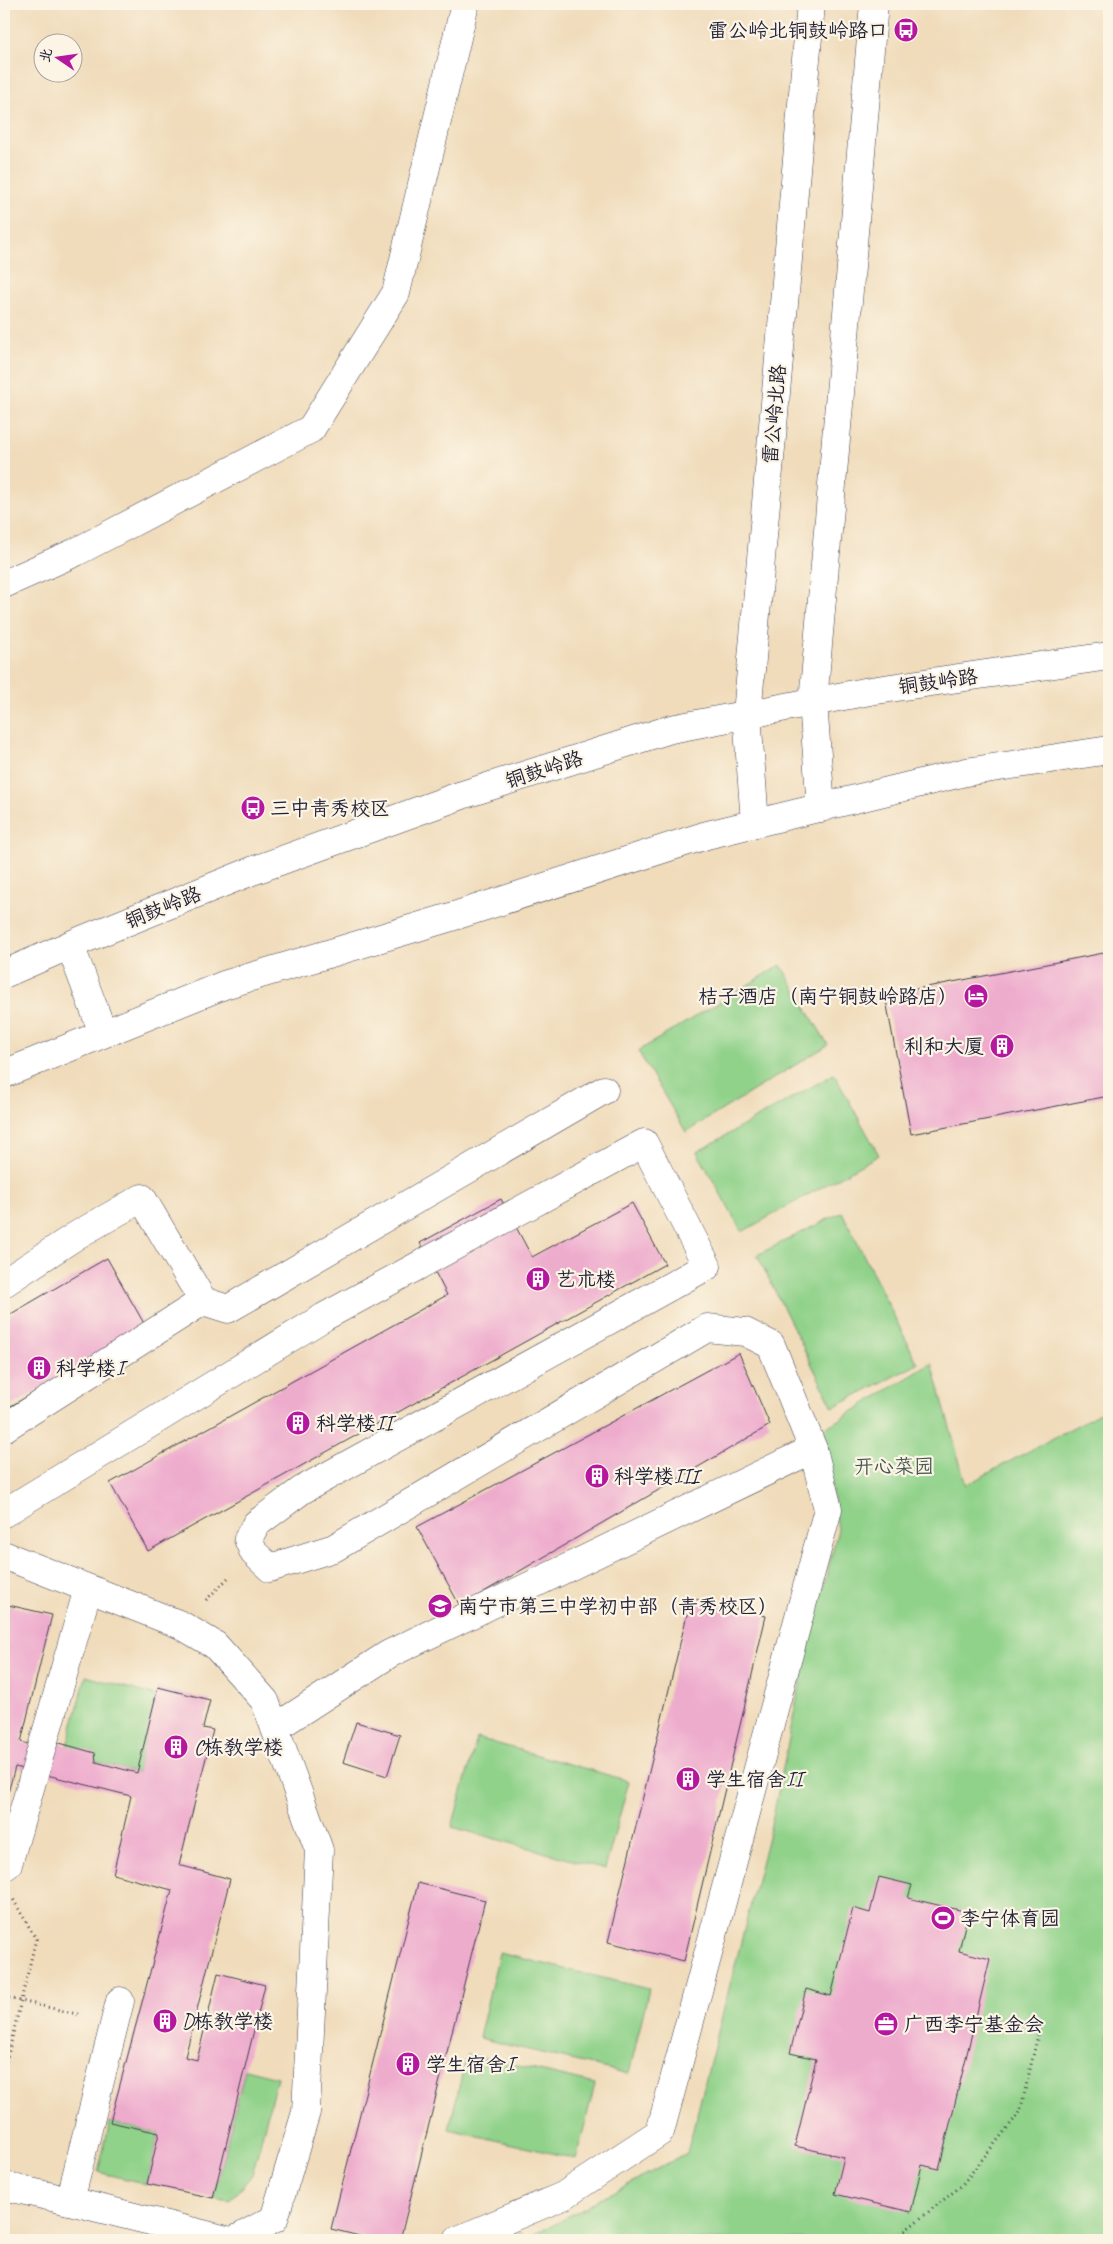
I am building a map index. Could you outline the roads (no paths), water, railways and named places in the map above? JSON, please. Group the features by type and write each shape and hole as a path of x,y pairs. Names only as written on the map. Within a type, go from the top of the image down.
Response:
{"main road":[{"path":"4,584 76,552 311,429 396,293 465,4"},
{"name":"雷公岭北路","path":"755,824 747,714 810,4"},
{"path":"820,808 812,702 874,4"},
{"name":"铜鼓岭路","path":"4,974 252,871 462,796 671,729 870,691 1109,656"},
{"path":"4,1074 224,984 451,916 707,835 966,772 1109,750"},
{"path":"70,945 103,1033"},
{"path":"4,1283 77,1235 142,1198 203,1301 228,1309 604,1090"},
{"path":"4,1513 324,1318 644,1142 707,1266 302,1490 256,1524 248,1539 254,1552 270,1568 334,1548 707,1328 745,1332 771,1345 813,1449 828,1509 660,2132 563,2196 458,2240"},
{"path":"4,1428 203,1301"},
{"path":"275,1728 388,1654 813,1449"},
{"path":"4,1558 6,1556 181,1625 215,1645 265,1701 319,1850 306,2112 274,2219 236,2240"},
{"path":"6,1879 8,1864 88,1588"},
{"path":"70,2200 117,2011"},
{"path":"4,2186 70,2200 227,2240"}],"place":[{"name":"雷公岭北铜鼓岭路口","path":"906,30"},
{"name":"三中青秀校区","path":"253,808"},
{"name":"桔子酒店（南宁铜鼓岭路店）","path":"976,996"},
{"name":"利和大厦","path":"1002,1046"},
{"name":"艺术楼","path":"538,1279"},
{"name":"科学楼I","path":"39,1368"},
{"name":"科学楼II","path":"298,1423"},
{"name":"科学楼III","path":"597,1476"},
{"name":"南宁市第三中学初中部（青秀校区）","path":"440,1606"},
{"name":"C栋教学楼","path":"176,1747"},
{"name":"学生宿舍II","path":"688,1779"},
{"name":"李宁体育园","path":"943,1918"},
{"name":"D栋教学楼","path":"165,2021"},
{"name":"广西李宁基金会","path":"886,2024"},
{"name":"学生宿舍I","path":"408,2064"}],"park label":[{"name":"开心菜园","path":"894,1466"}]}
